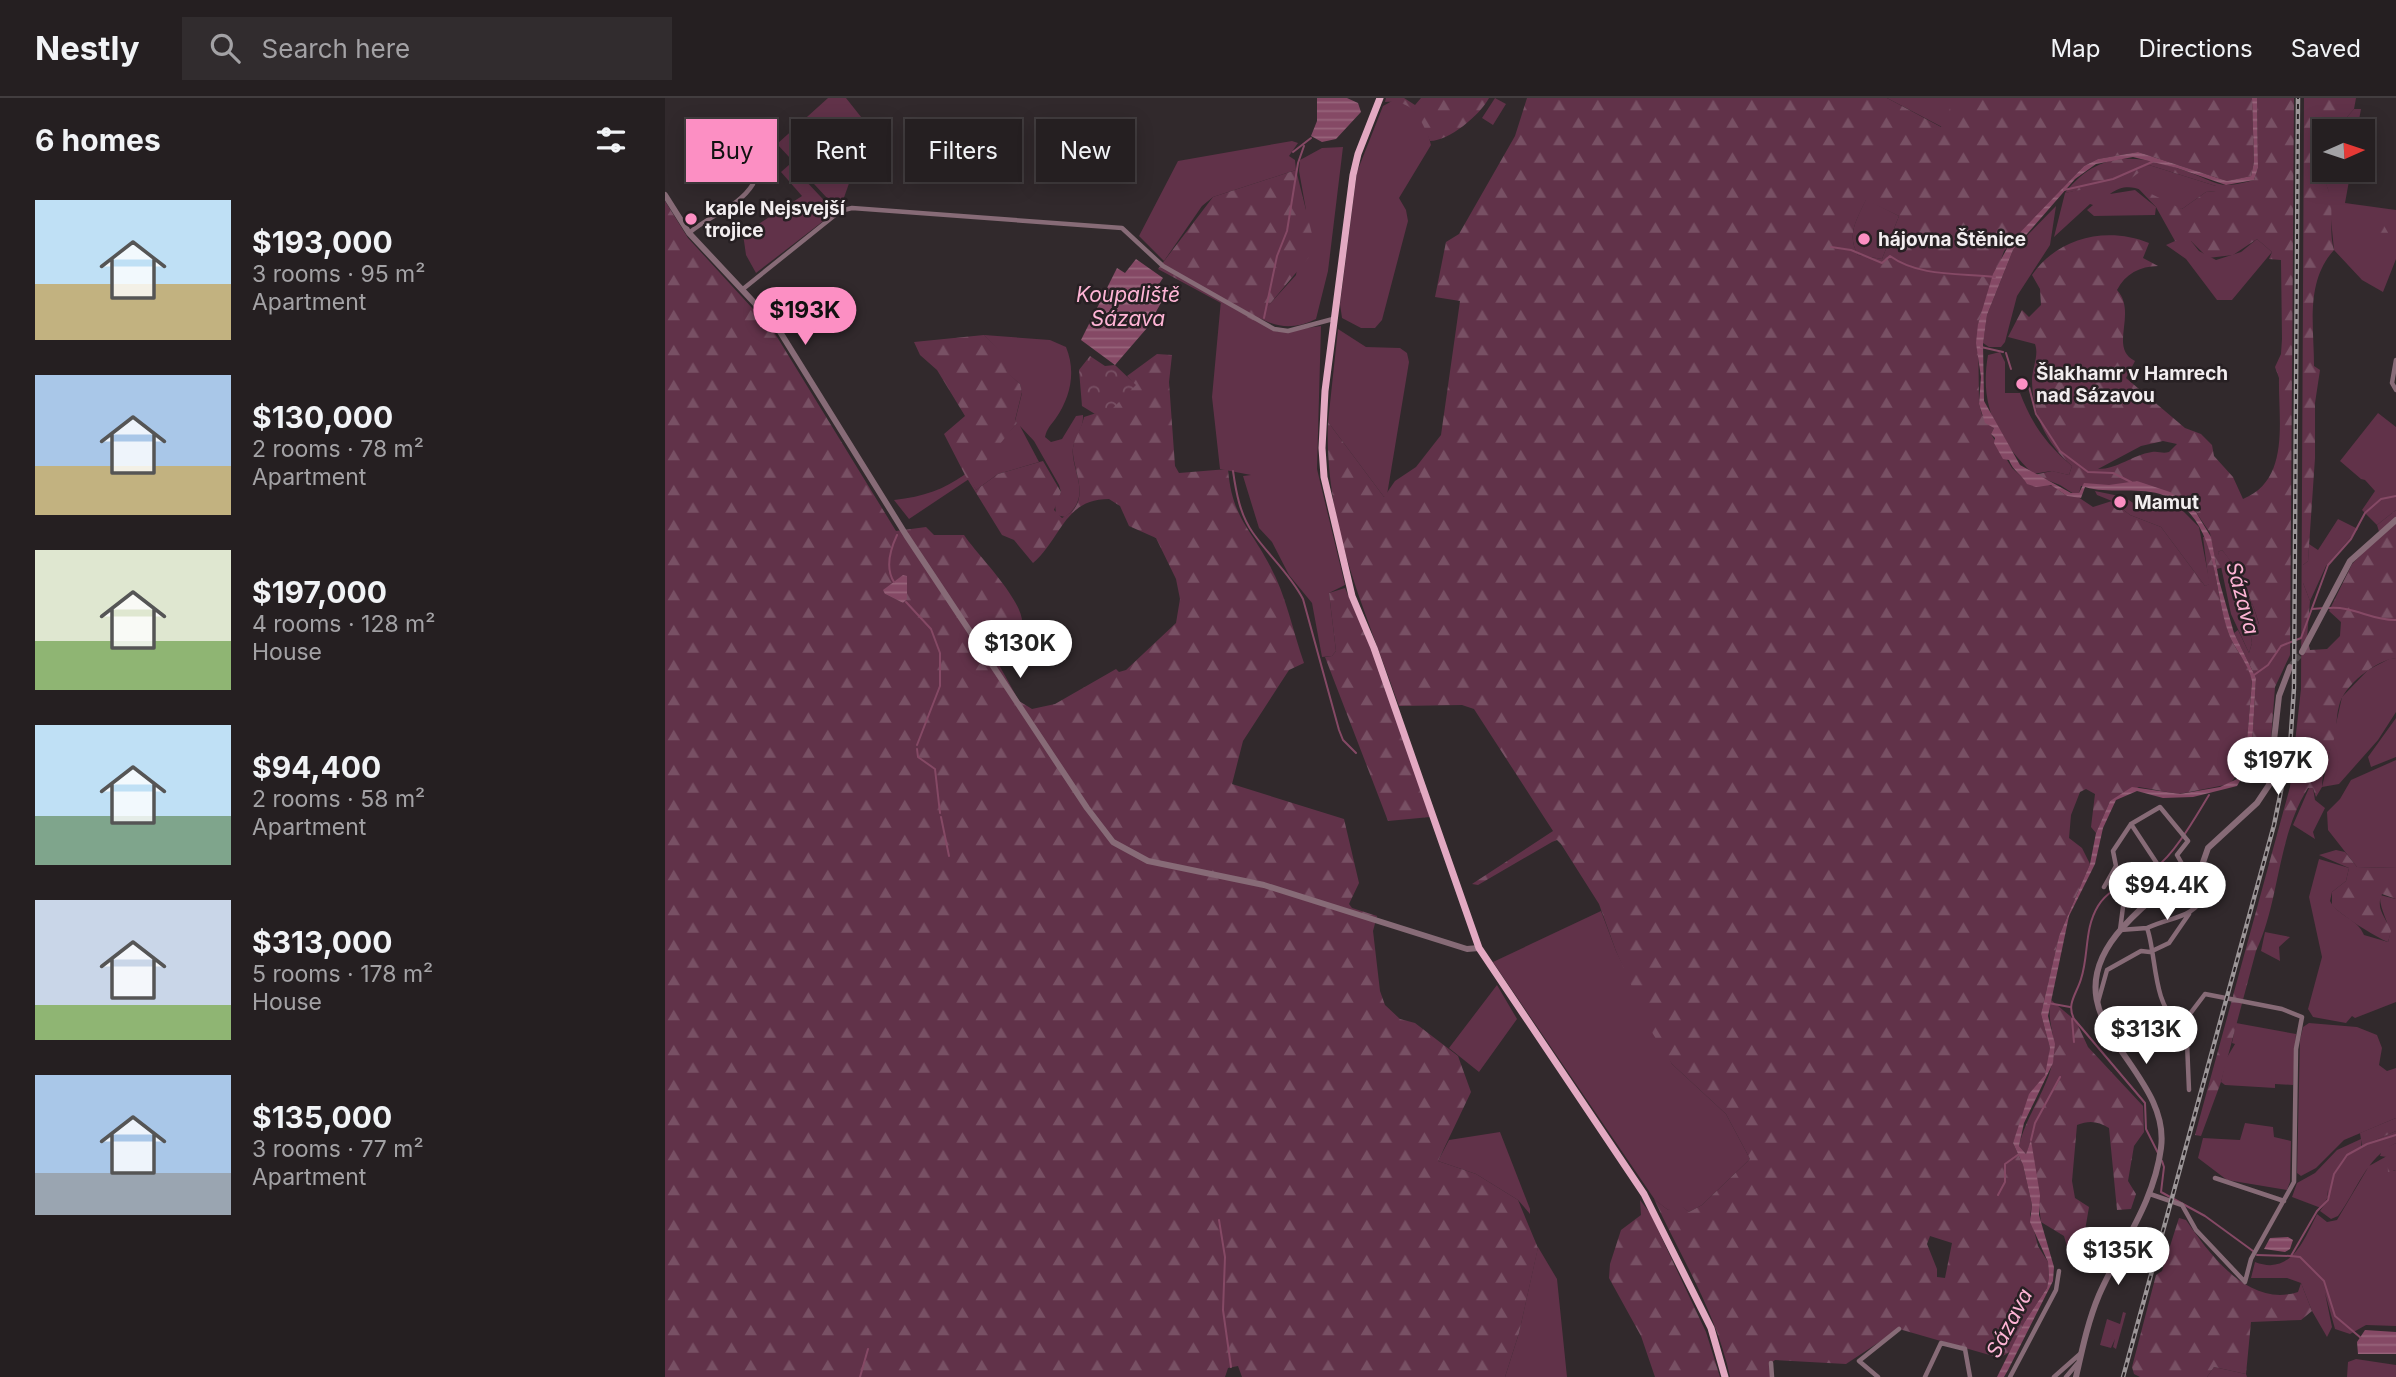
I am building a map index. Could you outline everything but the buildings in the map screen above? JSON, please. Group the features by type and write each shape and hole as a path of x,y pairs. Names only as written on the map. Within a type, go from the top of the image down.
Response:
{"main road":[{"path":"1380,98 1358,154 1353,175 1334,319 1322,441 1330,505 1352,596 1374,648 1479,948 1644,1194 1711,1328 1725,1377"}],"street":[{"path":"689,233 715,214 745,198 753,182"},
{"path":"665,195 689,233 777,327 903,531 1087,808 1113,842 1162,866 1264,885 1467,949 1479,948"},
{"path":"743,289 840,211 852,208 1122,228 1164,266 1274,330 1288,331 1334,319"},
{"path":"2396,360 2392,383 2396,390"},
{"path":"2302,652 2350,561 2358,550 2396,520"},
{"path":"2097,1002 2108,970 2141,951 2150,952 2169,943 2189,914 2209,892 2200,871 2208,848 2257,803 2269,785 2279,696 2290,667"},
{"path":"2104,887 2116,866 2113,852 2130,824 2160,807 2188,841 2177,855 2189,876"},
{"path":"2130,824 2160,868"},
{"path":"2120,930 2123,907 2151,874 2160,868 2182,864"},
{"path":"2076,1377 2098,1297 2137,1226 2150,1194 2161,1149 2161,1120 2152,1098 2109,1033 2097,1002 2098,973 2103,954 2120,930 2157,894 2200,871"},
{"path":"2120,930 2147,928 2189,914"},
{"path":"2147,928 2150,952 2169,1013 2178,1021 2186,1019"},
{"path":"2150,1194 2182,1205 2196,1230 2245,1282 2251,1259 2294,1182 2296,1049 2302,1017 2282,1009 2202,996 2186,1019 2189,1090"},
{"path":"2215,1178 2284,1201"},
{"path":"2010,1377 2056,1290 2059,1271"},
{"path":"1878,1377 1859,1361 1899,1329"},
{"path":"1925,1377 1941,1343 1965,1349 1970,1377"},
{"path":"2054,1377 2082,1352"},
{"path":"2066,1377 2080,1360"},
{"path":"1771,1363 1772,1377"}],"green space":[{"path":"828,98 846,98 863,119 805,119"},
{"path":"1386,98 1404,98 1415,105 1421,98 1489,98 1479,112 1455,132 1430,141 1415,112 1403,104 1385,102"},
{"path":"1495,98 1506,104 1493,125 1482,118"},
{"path":"1527,98 1887,98 1941,127 1955,98 2252,98 2254,162 2251,176 2227,181 2138,152 2098,159 2084,166 2004,251 1978,324 1979,404 1982,415 1994,428 1991,434 2012,468 2026,481 2053,486 2067,496 2078,497 2093,507 2112,501 2130,515 2161,527 2205,586 2209,584 2203,537 2206,537 2228,632 2252,680 2245,764 2230,784 2179,794 2139,787 2110,801 2096,833 2091,827 2095,794 2086,789 2080,792 2071,815 2069,838 2082,848 2090,864 2059,936 2041,1014 2050,1048 2048,1065 2034,1091 2013,1143 2023,1165 2032,1205 2030,1215 2038,1246 2048,1262 2049,1277 2047,1288 2024,1323 2011,1351 2000,1358 1899,1329 1846,1364 1775,1360 1770,1364 1772,1377 1730,1377 1707,1308 1654,1199 1668,1210 1679,1204 1689,1212 1702,1205 1750,1159 1726,1114 1672,1064 1653,1034 1616,951 1599,904 1557,840 1478,885 1472,884 1553,831 1474,709 1462,705 1399,706 1361,602 1340,533 1329,460 1328,422 1384,497 1395,481 1416,467 1441,435 1460,301 1435,297 1446,242 1459,234 1515,136","holes":["1866,200 1899,216 1882,259 1858,255 1853,241 1854,227","1930,1236 1952,1243 1945,1278 1937,1277 1937,1269 1927,1244"]},
{"path":"1887,98 1955,98 1956,99 1942,127"},
{"path":"2257,98 2294,98 2290,655 2275,687 2269,766 2267,776 2259,781 2246,774 2251,762 2256,678 2234,633 2238,630 2249,653 2252,643 2249,626 2259,624 2239,575 2222,550 2218,552 2223,567 2217,569 2210,533 2194,509 2179,498 2136,481 2124,485 2081,486 2079,493 2074,494 2060,485 2034,475 2052,471 2069,475 2072,466 2048,438 2038,416 2032,378 2035,344 2008,337 2022,310 2029,317 2041,305 2040,289 2032,275 2055,252 2085,238 2100,236 2117,235 2149,243 2143,258 2158,266 2145,267 2134,272 2117,290 2125,309 2124,348 2127,355 2135,361 2126,378 2185,428 2201,434 2212,445 2214,456 2233,477 2243,499 2258,490 2269,478 2279,447 2279,378 2275,367 2281,354 2282,339 2281,260 2269,259 2272,252 2257,239 2233,255 2208,258 2191,241 2175,241 2156,207 2137,187 2182,209 2206,192 2216,191 2216,186 2149,165 2129,180 2065,193 2093,168 2123,159 2155,162 2227,185 2254,180 2258,168","holes":["2163,441 2177,444 2169,452 2145,454 2112,467 2098,469 2141,446"]},
{"path":"2304,98 2356,98 2354,109 2347,117 2312,119 2312,182 2325,182 2328,189 2334,250 2319,276 2313,305 2314,366 2320,370 2315,403 2315,458 2308,561 2303,565 2303,583 2310,601 2307,638 2310,650 2327,649 2340,636 2341,622 2329,611 2352,564 2380,535 2377,525 2396,510 2396,658 2361,675 2342,698 2322,787 2316,797 2313,788 2308,788 2290,827 2270,911 2256,951 2221,1082 2201,1136 2195,1135 2290,787 2301,689"},
{"path":"1392,101 1413,109 1423,122 1431,145 1399,198 1406,210 1408,221 1382,320 1375,328 1361,328 1342,318 1340,304 1357,172 1383,106"},
{"path":"2354,109 2361,109 2359,119 2340,119 2347,117"},
{"path":"791,131 791,159 777,144"},
{"path":"1292,141 1298,143 1289,156 1295,160 1296,170 1213,197 1202,206 1164,261 1139,236 1178,161"},
{"path":"1343,147 1328,271 1316,319 1301,325 1287,326 1265,321 1258,317 1296,275 1306,210 1299,171 1300,160 1322,148"},
{"path":"790,164 791,182 807,182 835,212 756,273 746,255 743,234 802,196 781,172"},
{"path":"2149,165 2216,186 2216,191 2206,192 2182,209 2138,189 2120,189 2110,194 2135,190 2156,207 2155,215 2094,216 2087,210 2093,205 2090,204 2054,237 2065,193 2133,177 2136,172"},
{"path":"1296,170 1312,234 1310,256 1259,317 1261,319 1258,323 1158,269 1213,197"},
{"path":"812,182 850,182 841,206 827,198"},
{"path":"2325,182 2349,182 2345,203 2396,210 2396,259 2383,292 2362,280 2334,250 2328,189"},
{"path":"1866,199 1899,216 1882,259 1858,255 1853,241 1856,220"},
{"path":"665,201 688,238 774,332 896,531 926,527 934,535 964,535 1001,581 1018,608 1022,619 1021,629 993,654 1019,701 1032,709 1055,704 1116,669 1119,672 1126,670 1176,623 1180,599 1176,579 1156,538 1129,526 1120,506 1109,499 1082,505 1033,563 1014,540 1002,535 965,475 944,434 965,416 937,370 920,355 914,342 984,335 1002,353 1007,372 1020,384 1022,392 1015,420 1017,423 986,461 968,475 976,490 998,474 1043,461 1061,492 1054,510 1062,518 1072,511 1079,494 1073,448 1084,417 1112,408 1135,385 1127,376 1157,354 1172,355 1169,382 1175,466 1179,473 1228,469 1233,499 1276,577 1304,663 1289,670 1243,741 1232,784 1344,819 1359,883 1349,904 1352,908 1377,916 1373,931 1380,991 1385,1005 1400,1019 1415,1023 1458,1056 1471,1092 1438,1161 1476,1174 1518,1200 1538,1248 1519,1333 1505,1377 1242,1377 1238,1366 1228,1368 1225,1377 665,1377","holes":["907,576 907,596 903,603 885,594"]},
{"path":"2056,206 2050,245 2017,296 2005,342 2001,347 1989,347 1983,343 1987,315 2013,250"},
{"path":"2382,222 2391,238 2387,247 2382,250 2372,242 2368,231 2372,225"},
{"path":"2257,239 2272,252 2232,300 2217,300 2186,259 2166,245 2175,241 2191,241 2199,251 2216,260 2241,252"},
{"path":"1221,300 1278,332 1321,326 1317,469 1345,585 1329,593 1336,651 1332,656 1322,657 1312,603 1289,575 1272,542 1259,528 1243,476 1251,475 1220,469 1212,397"},
{"path":"1338,329 1366,347 1400,348 1407,353 1409,362 1387,495 1384,497 1328,422"},
{"path":"984,335 1050,340 1066,347 1071,365 1068,392 1045,437 1051,442 1062,439 1076,416 1083,415 1073,448 1079,482 1078,500 1074,509 1065,517 1056,515 1055,504 1061,492 1059,485 1034,441 1020,426 1039,462 998,474 976,490 969,479 909,519 894,500 915,497 949,484 977,465 1017,423 1015,421 1022,393 1020,384 1007,373 1001,353"},
{"path":"2000,352 2005,362 2005,393 2020,393 2041,433 2072,466 2069,475 2051,471 2033,474 2001,434 1989,406 1986,390 1988,355"},
{"path":"1090,356 1105,366 1115,365 1136,385 1112,409 1095,414 1082,406 1079,370"},
{"path":"2378,413 2396,427 2396,510 2377,525 2362,510 2375,491 2340,461"},
{"path":"2095,491 2124,497 2141,508 2150,496 2174,502 2199,527 2210,584 2205,586 2161,527 2130,515 2112,501 2097,495"},
{"path":"2338,519 2358,529 2326,566 2310,601 2303,583 2303,565 2308,561 2309,544 2318,550"},
{"path":"2222,550 2244,585 2259,625 2249,626 2252,643 2249,653 2231,614 2218,552"},
{"path":"1345,588 1373,652 1430,817 1388,821 1325,657 1332,656 1336,651 1329,593"},
{"path":"2396,658 2396,712 2378,740 2339,784 2322,787 2342,697 2368,670"},
{"path":"2396,718 2396,757 2371,767 2368,757"},
{"path":"2396,760 2396,868 2357,867 2328,830 2327,812 2340,799 2351,780"},
{"path":"2309,788 2313,788 2315,800 2325,808 2313,832 2315,839 2293,825"},
{"path":"2336,850 2345,852 2357,867 2396,868 2396,899 2382,894 2380,899 2380,909 2391,931 2388,942 2343,915 2332,905 2332,892 2346,881 2349,868 2319,855"},
{"path":"2319,859 2349,868 2346,881 2332,892 2330,901 2357,925 2364,935 2388,942 2389,930 2380,895 2396,899 2396,1002 2355,1018 2352,1016 2346,1023 2313,1017 2308,1009 2322,957 2309,897"},
{"path":"1601,911 1616,951 1672,1064 1726,1114 1750,1159 1702,1205 1689,1212 1682,1207 1668,1210 1655,1200 1493,962"},
{"path":"2265,932 2290,937 2279,947 2280,961 2261,951"},
{"path":"1497,985 1517,1019 1479,1072 1449,1048"},
{"path":"2051,1000 2076,1021 2088,1047 2143,1106 2144,1132 2134,1146 2128,1181 2136,1194 2131,1209 2117,1210 2109,1128 2093,1122 2077,1125 2072,1181 2075,1198 2089,1207 2080,1260 2071,1260 2064,1236 2041,1222 2031,1141 2026,1154 2019,1146 2052,1066 2054,1047"},
{"path":"2236,1023 2296,1034 2293,1085 2275,1084 2275,1088 2225,1085 2221,1082 2226,1059 2235,1044 2232,1043"},
{"path":"2309,1023 2357,1027 2377,1035 2382,1048 2379,1065 2387,1071 2396,1068 2396,1118 2344,1140 2316,1168 2301,1176 2297,1173 2300,1040 2303,1027"},
{"path":"2396,1118 2396,1131 2362,1146 2360,1133"},
{"path":"2245,1123 2273,1127 2274,1137 2291,1141 2290,1182 2287,1190 2227,1180 2198,1158 2203,1138 2240,1140"},
{"path":"2396,1131 2396,1143 2369,1166 2338,1216 2331,1219 2320,1211 2329,1198 2327,1190 2328,1197 2321,1208 2292,1197 2297,1183 2315,1173 2337,1150 2361,1139 2361,1146"},
{"path":"1500,1132 1530,1214 1518,1200 1476,1174 1438,1161 1449,1140"},
{"path":"2396,1143 2396,1170 2388,1172 2387,1157 2380,1156 2382,1150"},
{"path":"2387,1156 2393,1171 2396,1170 2396,1326 2366,1325 2350,1334 2335,1329 2325,1293 2332,1327 2327,1337 2312,1311 2301,1283 2287,1278 2251,1278 2255,1262 2267,1265 2287,1260 2301,1244 2317,1214 2327,1222 2337,1220 2369,1166"},
{"path":"1640,1200 1650,1213 1706,1332 1720,1377 1655,1377 1641,1336 1609,1278 1610,1264 1621,1230 1641,1215"},
{"path":"2179,1218 2186,1220 2219,1262 2247,1285 2280,1295 2298,1292 2301,1283 2312,1311 2301,1320 2251,1322 2246,1374 2214,1367 2207,1377 2140,1377 2134,1374 2132,1367 2156,1275 2162,1271"},
{"path":"1538,1247 1557,1279 1567,1377 1505,1377 1519,1333"},
{"path":"2123,1312 2126,1313 2116,1349 2113,1347 2115,1339 2111,1348 2100,1345 2107,1319 2120,1324"},
{"path":"2356,1359 2396,1365 2396,1377 2347,1377 2348,1362"},
{"path":"2214,1367 2246,1374 2247,1377 2207,1377"}],"water":[{"path":"1317,98 1347,98 1358,103 1361,112 1336,139 1322,142 1311,136 1317,121"},
{"path":"2252,98 2257,98 2258,168 2254,180 2226,185 2177,168 2133,157 2096,164 2075,179 2013,250 1987,315 1983,344 1984,401 2020,465 2071,493 2079,493 2084,483 2109,485 2137,481 2170,492 2194,509 2211,537 2219,580 2234,633 2256,678 2251,762 2237,786 2193,797 2163,798 2137,791 2116,800 2103,828 2095,864 2069,916 2048,1016 2055,1044 2053,1063 2024,1123 2019,1146 2026,1154 2031,1140 2040,1195 2039,1215 2054,1267 2053,1281 2004,1377 1997,1377 2024,1323 2047,1288 2048,1262 2030,1222 2032,1205 2023,1165 2013,1143 2029,1094 2045,1075 2050,1048 2041,1014 2059,936 2090,864 2096,833 2110,801 2132,787 2180,794 2220,787 2237,779 2245,764 2252,681 2228,632 2210,552 2203,533 2193,517 2179,503 2151,492 2085,487 2081,498 2067,496 2051,485 2036,487 2027,484 2009,460 2003,459 1991,434 1994,428 1985,423 1979,404 1981,377 1976,343 1978,324 1993,274 2010,243 2084,166 2098,159 2138,152 2227,181 2251,176 2254,162"},
{"name":"Koupaliště Sázava","path":"1136,259 1163,278 1153,293 1162,301 1147,328 1115,365 1081,340 1117,268 1125,273"},
{"path":"903,575 907,576 907,599 903,603 885,594 883,590"},
{"path":"2288,1237 2293,1240 2290,1249 2285,1252 2264,1249 2270,1238"},
{"path":"2365,1330 2396,1332 2396,1354 2358,1354 2357,1342"}],"waterway":[{"path":"1293,152 1311,138"},
{"path":"1264,318 1277,256 1287,231 1298,163 1304,146"},
{"path":"2064,190 2113,179 2152,162"},
{"path":"1831,247 1851,250 1882,263 1890,256 1901,263 1927,271 1995,277"},
{"path":"1981,347 2003,352"},
{"path":"2006,353 2011,369"},
{"path":"2027,379 2036,414 2060,451 2088,472 2113,473 2131,482"},
{"path":"1233,471 1245,519 1303,599 1339,730 1343,740 1356,753"},
{"path":"2254,675 2268,665 2281,646 2301,638 2328,565 2351,539 2365,513 2381,499 2396,496"},
{"path":"894,582 890,559 897,535"},
{"path":"906,602 931,629 940,653 940,686 917,745"},
{"path":"2312,609 2324,608"},
{"path":"2329,608 2396,620"},
{"path":"917,749 918,757 935,769 940,813"},
{"path":"2158,1153 2146,1129 2145,1103 2074,1019 2071,1008 2081,979 2091,924 2098,906 2116,888 2163,862 2185,834 2209,795"},
{"path":"941,817 949,856"},
{"path":"2048,1003 2070,1007"},
{"path":"2072,1019 2074,1042"},
{"path":"2031,1140 2035,1123 2060,1077"},
{"path":"2257,1255 2291,1256 2317,1211 2328,1200 2334,1174 2347,1155 2367,1144 2396,1135"},
{"path":"1998,1195 2005,1182 2005,1164 2019,1154"},
{"path":"2162,1161 2164,1167 2161,1192 2205,1216 2253,1251"},
{"path":"1219,1220 1225,1257 1223,1310 1231,1367"},
{"path":"2291,1256 2300,1257 2324,1281 2335,1316 2361,1338"},
{"path":"860,1377 868,1349"}],"tunnel":[{"path":"2290,667 2302,652"}],"railway":[{"path":"2123,1377 2274,825 2290,747 2294,688 2298,98"}],"place":[{"name":"kaple Nejsvejší trojice","path":"691,219"},
{"name":"hájovna Štěnice","path":"1864,239"},
{"name":"Šlakhamr v Hamrech nad Sázavou","path":"2022,384"},
{"name":"Mamut","path":"2120,502"}],"water label":[{"name":"Sázava","path":"2243,598"},
{"name":"Sázava","path":"2009,1323"}]}
